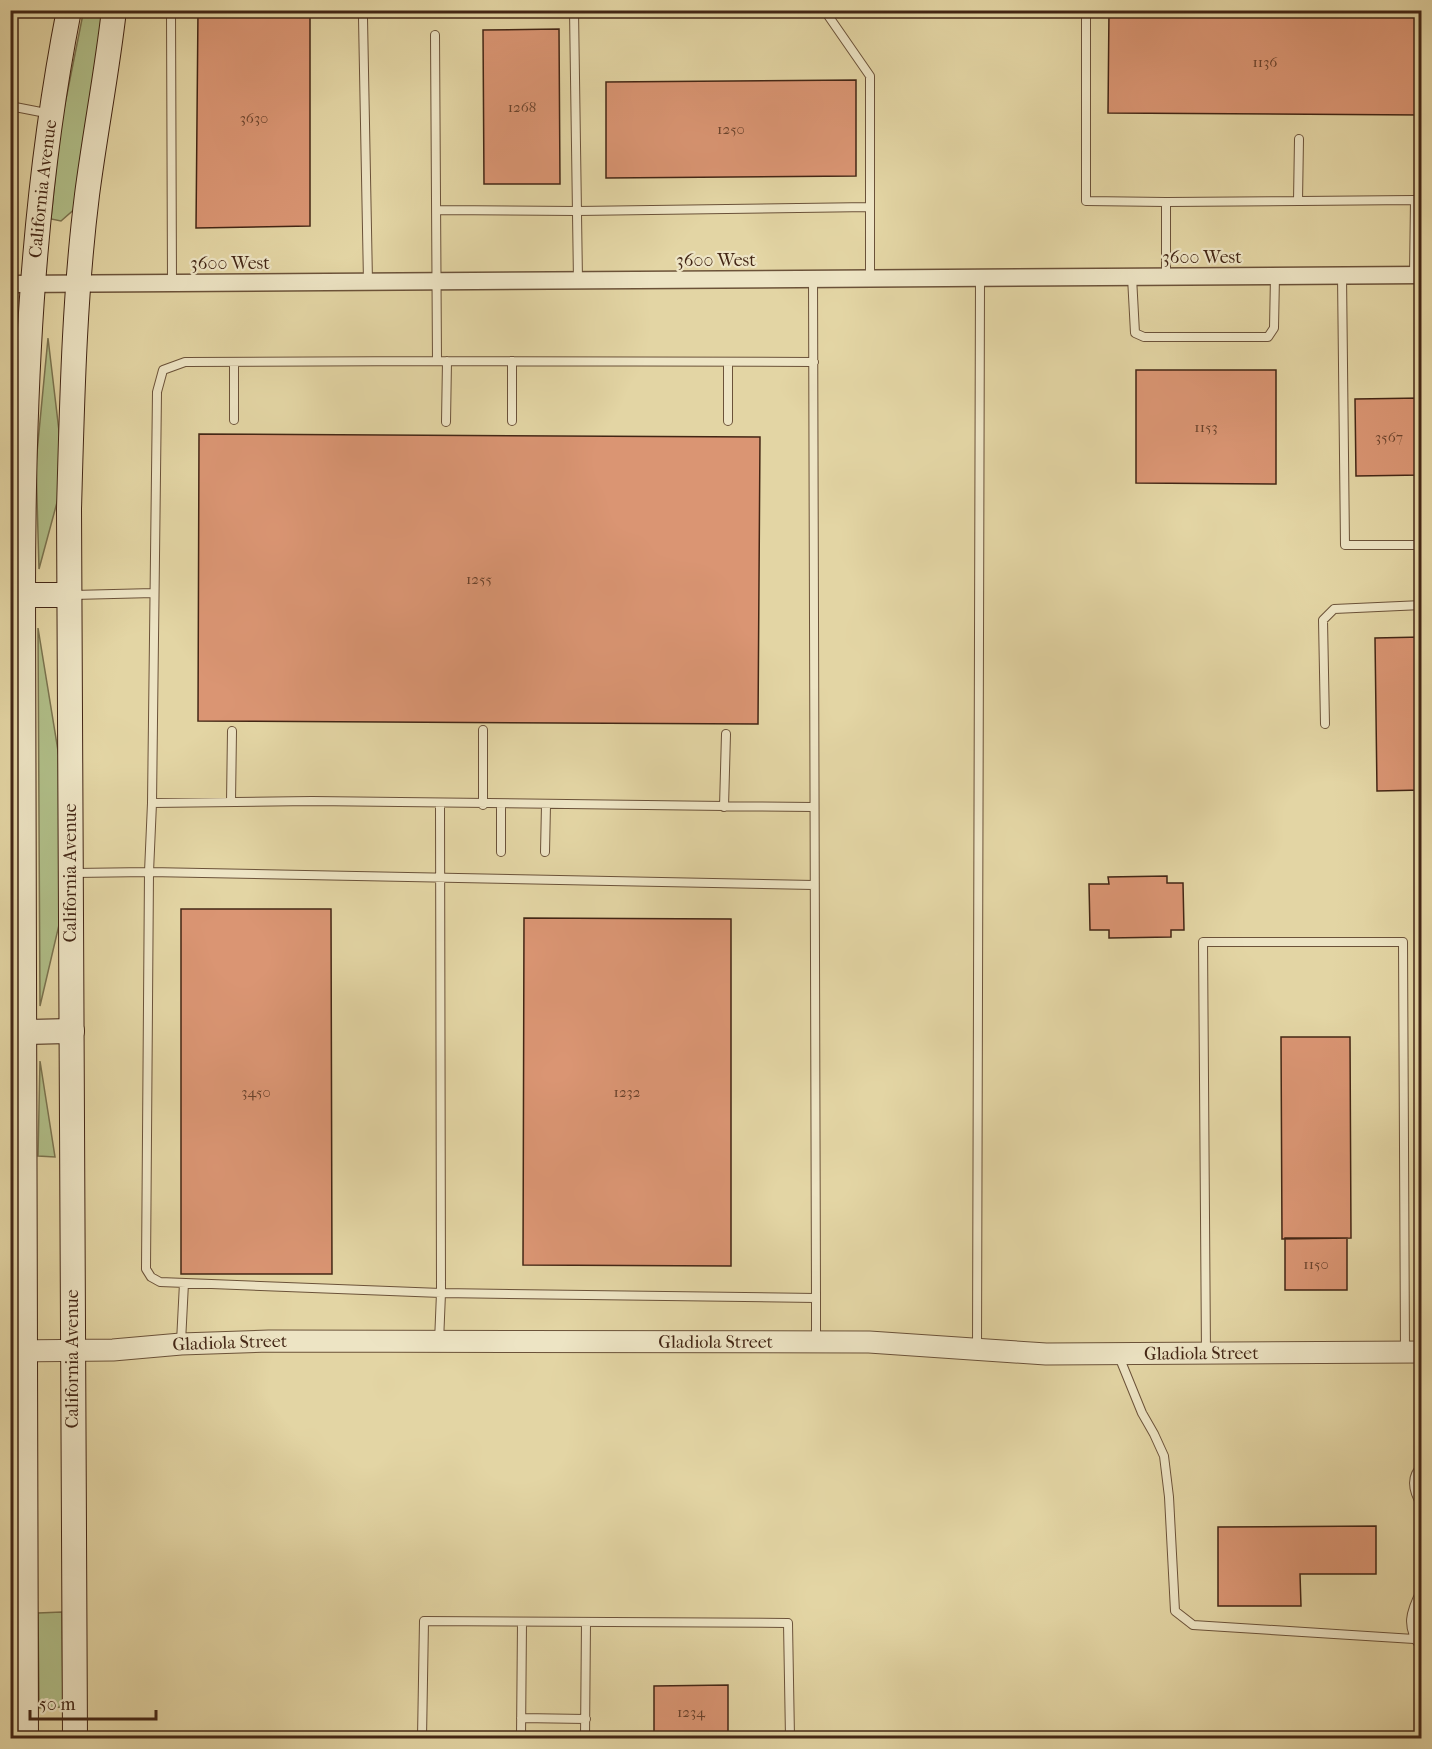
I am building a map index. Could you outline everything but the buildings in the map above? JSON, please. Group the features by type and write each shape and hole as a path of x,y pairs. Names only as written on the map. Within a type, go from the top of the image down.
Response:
{"main road":[{"name":"California Avenue","path":"24,1735 18,1351 21,1032 17,595 25,464 22,284 69,10"},
{"name":"California Avenue","path":"75,1738 69,509 72,387 79,284 87,196 114,10"},
{"path":"17,595 69,595"},
{"path":"21,1032 72,1031"}],"street":[{"name":"3600 West","path":"22,284 1418,275"},
{"name":"Gladiola Street","path":"18,1351 113,1350 181,1344 269,1341 869,1342 1046,1354 1413,1352"}],"lane":[{"path":"171,10 172,283"},
{"path":"574,10 578,280"},
{"path":"812,10 825,11 870,76 870,279"},
{"path":"1086,10 1086,201 1418,200 1418,275"},
{"path":"363,18 368,282"},
{"path":"435,35 437,361"},
{"path":"10,106 51,114"},
{"path":"1298,201 1299,139"},
{"path":"1166,202 1166,277"},
{"path":"437,210 577,211 870,207"},
{"path":"1342,275 1345,545 1422,545"},
{"path":"1132,277 1135,333 1144,337 1268,337 1274,328 1275,276"},
{"path":"977,1350 980,278"},
{"path":"813,279 816,1342"},
{"path":"446,422 447,361"},
{"path":"512,361 512,421"},
{"path":"814,362 185,362 164,370 157,392 152,803 149,872 146,1269 151,1277 160,1282 441,1293 816,1298"},
{"path":"234,362 234,420"},
{"path":"728,362 728,422"},
{"path":"69,595 154,594"},
{"path":"1325,724 1323,620 1334,609 1422,605"},
{"path":"483,730 483,805"},
{"path":"231,802 232,731"},
{"path":"724,807 726,734"},
{"path":"152,803 814,807"},
{"path":"439,1342 441,1293 440,804"},
{"path":"501,805 501,852"},
{"path":"545,852 546,805"},
{"path":"70,873 149,872 814,885"},
{"path":"1206,1354 1203,942 1403,942 1413,1352"},
{"path":"181,1344 184,1283"},
{"path":"1118,1354 1142,1413 1164,1456 1169,1497 1174,1611 1193,1625 1414,1639"},
{"path":"1422,1466 1417,1470 1413,1484 1422,1506"},
{"path":"1422,1589 1415,1603 1410,1623 1414,1639 1422,1649"},
{"path":"422,1738 424,1622 788,1623 790,1738"},
{"path":"520,1738 522,1622"},
{"path":"585,1738 586,1622"},
{"path":"521,1718 586,1719"}],"green space":[{"path":"83,14 103,18 78,206 61,221 51,219 60,129"},
{"path":"48,338 61,448 59,495 39,569 36,463"},
{"path":"38,628 61,769 59,925 40,1006"},
{"path":"40,1061 55,1157 38,1156"},
{"path":"62,1612 63,1707 39,1708 38,1613"}]}
